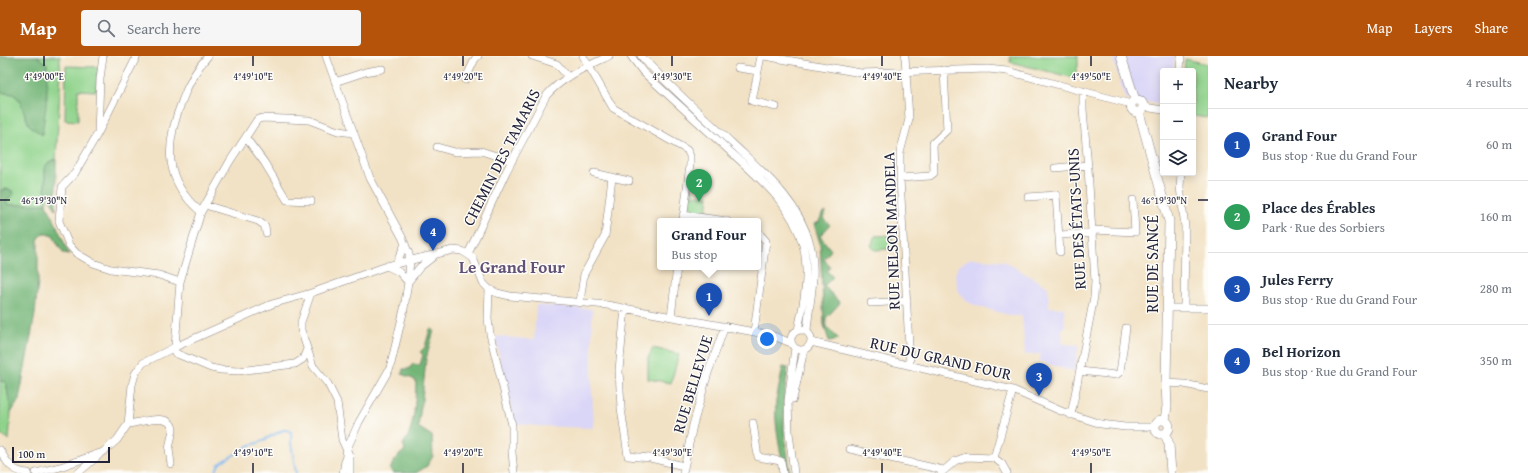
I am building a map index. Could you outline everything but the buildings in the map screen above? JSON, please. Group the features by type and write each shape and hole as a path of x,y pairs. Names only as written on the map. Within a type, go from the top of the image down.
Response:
{"street":[{"path":"98,134 100,79 103,56"},
{"path":"137,56 98,134 75,173 62,187 59,221 69,245 76,253 93,263 111,269 159,275 180,282"},
{"path":"201,212 192,205 177,184 169,150 174,124 188,86 198,67 208,56"},
{"path":"326,56 370,178 405,244 410,261 404,310 390,368 359,422 347,449 343,473"},
{"path":"465,80 475,59 478,56"},
{"path":"532,56 557,64 568,77"},
{"path":"583,56 613,108 687,150 690,156 690,164 683,218"},
{"name":"CHEMIN DES TAMARIS","path":"468,254 489,207 546,96 555,86 568,77 588,65 608,56"},
{"path":"631,56 643,72 766,185 786,207 798,232 805,257 806,270 804,298 796,331 791,338 793,345 788,401 789,433 794,473"},
{"path":"78,473 117,440 128,424 132,386 135,374 143,364 175,347 272,304 311,293 387,266 453,250 462,251 473,258 483,283 489,289 497,293 510,296 580,302 625,308 771,335 793,345 798,350 804,350 810,346 811,336 807,331 814,270 810,244 795,209 776,184 641,56"},
{"path":"776,107 752,101 758,71 763,56 861,73 988,69 1007,71 1083,91 1133,102"},
{"name":"RUE NELSON MANDELA","path":"905,56 909,118 900,153 900,178 910,365"},
{"path":"1121,56 1133,102 1132,110 1160,110"},
{"path":"1180,68 1181,56"},
{"path":"738,68 758,71"},
{"path":"336,82 364,72 382,69"},
{"path":"900,178 930,176 934,173 932,143 947,130 944,70"},
{"name":"RUE DES ÉTATS-UNIS","path":"1071,415 1095,293 1096,272 1083,109 1083,91"},
{"name":"RUE DE SANCÉ","path":"1141,109 1169,221 1166,383 1167,406 1165,420"},
{"path":"307,349 303,359 300,362 238,371 212,368 175,353 180,282 201,212 230,161 257,120 262,118 309,120 338,130 354,133"},
{"path":"246,138 259,154 287,200 311,201"},
{"path":"437,146 455,152 481,151 512,161"},
{"path":"1055,168 1088,165"},
{"path":"594,173 629,181"},
{"path":"1181,176 1180,187 1185,227 1184,307"},
{"path":"580,302 584,274 604,236 612,177"},
{"path":"1028,197 1056,195 1060,252"},
{"path":"1058,235 1093,231 1135,232 1133,200"},
{"path":"205,205 258,221 265,226 266,233"},
{"path":"754,332 766,241 761,235"},
{"path":"396,264 405,244"},
{"path":"408,282 420,267 434,255"},
{"path":"387,266 399,272 408,282"},
{"path":"670,317 677,270"},
{"path":"489,289 488,319 490,334 512,425 514,473"},
{"path":"311,293 301,322 301,330 313,366 328,384 337,402 342,440 350,457 350,473"},
{"path":"289,298 306,307"},
{"path":"872,303 907,301"},
{"path":"625,308 619,370 621,408 628,456 650,458 683,470"},
{"path":"1168,308 1208,308"},
{"name":"RUE BELLEVUE","path":"683,470 705,381 725,326"},
{"path":"1080,371 1116,375 1120,372 1126,328"},
{"path":"771,335 796,331 807,331"},
{"name":"RUE DU GRAND FOUR","path":"811,342 1013,390 1047,406 1101,424 1114,426 1155,427"},
{"path":"798,473 792,434 792,402 804,350"},
{"path":"1166,383 1184,384 1208,389"},
{"path":"994,458 1013,390"},
{"path":"128,424 158,419 164,420 173,426 169,449 171,464"},
{"path":"1166,434 1160,434 1156,431 1155,427 1158,422 1165,420 1170,427 1166,434 1169,444 1171,473"},
{"path":"753,424 758,457"},
{"path":"850,449 912,462 942,472 955,461 966,457 978,456 994,458 1002,464 1007,473"},
{"path":"0,450 10,467 20,473 28,473"},
{"path":"36,473 60,467 103,452"},
{"path":"749,454 781,461 783,473"}],"shaded area":[{"path":"1112,56 1175,56 1173,68 1160,68 1160,104 1125,98"},
{"path":"972,258 1004,261 1048,287 1049,307 1064,308 1065,327 1063,327 1062,332 1063,344 1079,345 1074,372 1039,361 1041,354 1025,355 1022,316 1012,316 977,306 968,302 962,296 958,290 955,274 958,267 965,261"},
{"path":"536,305 592,309 592,388 594,428 536,426 514,423 495,336 534,340"}],"green space":[{"path":"0,56 37,56 47,64 47,98 42,135 29,125 19,99 13,94 0,92"},
{"path":"37,56 60,56 61,72 56,159 48,163 45,167 45,190 48,196 46,204 8,205 5,201 14,194 6,189 0,191 0,92 13,94 19,99 29,125 47,64"},
{"path":"1010,56 1078,56 1078,66 1074,78 1010,62"},
{"path":"1185,59 1208,64 1208,118 1196,116 1196,68 1184,68"},
{"path":"66,66 98,67 96,91 78,90 78,121 65,120"},
{"path":"56,159 56,209 45,190 45,167 48,163"},
{"path":"6,189 13,191 14,194 6,201 8,205 46,204 69,254 63,253 53,236 43,233 38,240 38,281 35,314 19,400 11,413 6,382 0,381 0,191"},
{"path":"691,189 694,190 694,195 709,196 707,211 711,211 710,215 692,213 693,209 688,209"},
{"path":"826,212 824,219 830,225 820,236 831,250 824,259 830,267 827,271 833,277 824,286 840,303 826,318 826,327 839,339 829,341 824,325 820,243 814,224 819,222 822,214"},
{"path":"892,235 892,249 875,250 871,246 875,236"},
{"path":"430,329 434,330 426,359 418,427 432,436 433,456 427,466 416,473 394,473 390,470 394,460 405,450 403,444 410,431 415,406 416,383 415,380 402,374 403,369 409,369 413,364 420,365 423,355 420,352 425,347"},
{"path":"653,348 679,354 671,383 648,379 648,358"},
{"path":"783,367 788,368 784,399 784,428 790,473 785,473 776,419 776,401"},
{"path":"0,381 6,382 11,413 9,440 1,434 0,435"}],"waterway":[{"path":"215,473 219,464 250,445 258,443 283,430 291,432 291,443 296,473"}],"place":[{"name":"Place des Érables","path":"699,202"},
{"name":"Bel Horizon","path":"433,251"},
{"name":"Grand Four","path":"709,316"},
{"name":"Jules Ferry","path":"1039,396"}],"district":[{"name":"Le Grand Four","path":"512,267"}]}
